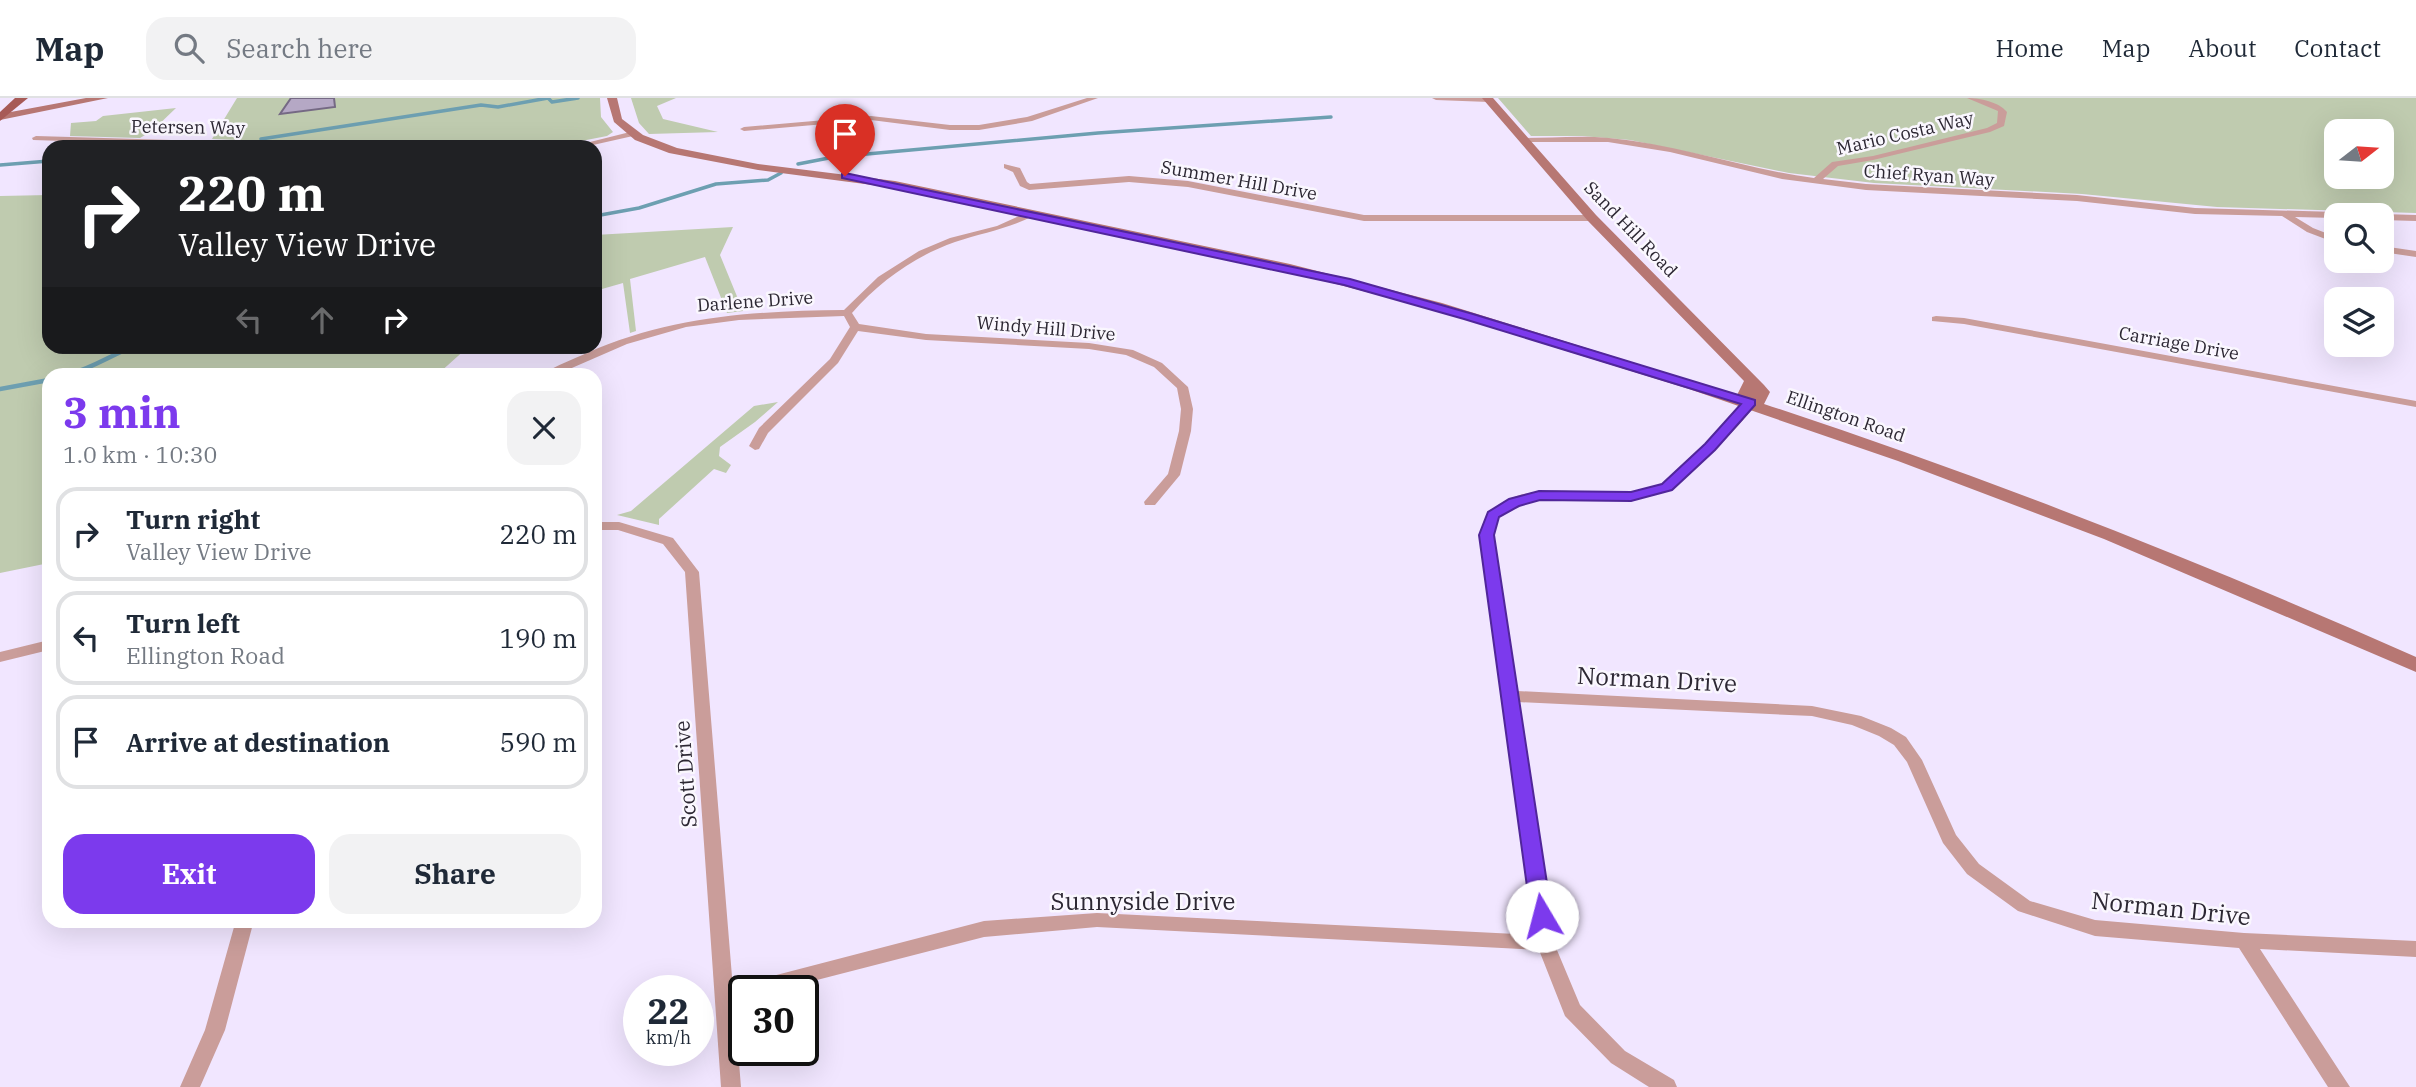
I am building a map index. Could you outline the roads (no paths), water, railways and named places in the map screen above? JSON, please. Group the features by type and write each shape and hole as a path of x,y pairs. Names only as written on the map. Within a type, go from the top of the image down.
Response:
{"main road":[{"path":"0,118 22,98"},
{"path":"612,98 612,115 630,134"},
{"name":"Ellington Road","path":"630,134 680,153 863,179 1293,269 1391,293 1750,403 2067,518 2242,588 2416,665"}],"street":[{"path":"0,118 103,98"},
{"path":"744,129 871,118 891,118 948,127 986,127 1043,116 1094,98"},
{"path":"1436,98 1488,99"},
{"name":"Mario Costa Way","path":"1815,181 1835,164 1873,158 1990,130 2001,124 2001,109 1971,98"},
{"name":"Sand Hill Road","path":"1488,99 1589,215 1762,392 1759,400 1750,403"},
{"path":"602,140 630,134"},
{"name":"Petersen Way","path":"36,138 103,140"},
{"name":"Chief Ryan Way","path":"1523,140 1608,140 1670,150 1742,168 1815,181 1924,192 2077,198 2195,211 2324,215"},
{"name":"Summer Hill Drive","path":"1007,166 1017,170 1023,184 1029,187 1106,180 1153,181 1195,185 1364,218 1589,215"},
{"path":"755,446 763,431 834,361 855,327 847,313 865,291 929,250 956,239 1002,229 1030,214"},
{"path":"2285,214 2324,235"},
{"path":"2394,217 2416,218"},
{"path":"2394,251 2416,254"},
{"name":"Darlene Drive","path":"602,352 634,338 678,326 761,315 847,313"},
{"name":"Carriage Drive","path":"1936,320 1964,321 2416,404"},
{"name":"Windy Hill Drive","path":"855,327 926,337 1089,346 1129,352 1158,365 1182,387 1187,409 1174,475 1150,502"},
{"name":"Darlene Drive","path":"564,368 597,354"},
{"path":"1667,1087 1618,1057 1572,1010 1545,943 1487,535 1493,515 1514,502 1539,495 1631,496 1667,487 1697,461 1750,403"},
{"name":"Scott Drive","path":"602,526 619,526 668,541 692,572 732,975"},
{"path":"0,657 42,647"},
{"name":"Norman Drive","path":"1512,696 1812,711 1855,720 1900,741 1914,760 1949,838 1973,869 2024,906 2095,928 2244,941 2416,949"},
{"name":"Sunnyside Drive","path":"807,975 984,929 1097,920 1545,943"},
{"path":"190,1087 215,1030 243,928"},
{"path":"2244,941 2340,1087"},
{"name":"Scott Drive","path":"731,1087 732,1066"}],"waterway":[{"path":"261,139 481,105 498,107 548,98 552,102 578,98"},
{"path":"798,164 834,157 1098,133 1331,117"},
{"path":"0,165 42,162"},
{"path":"602,215 639,208 716,184 768,180 781,173"},
{"path":"87,368 118,354"},
{"path":"0,389 42,381"}]}
